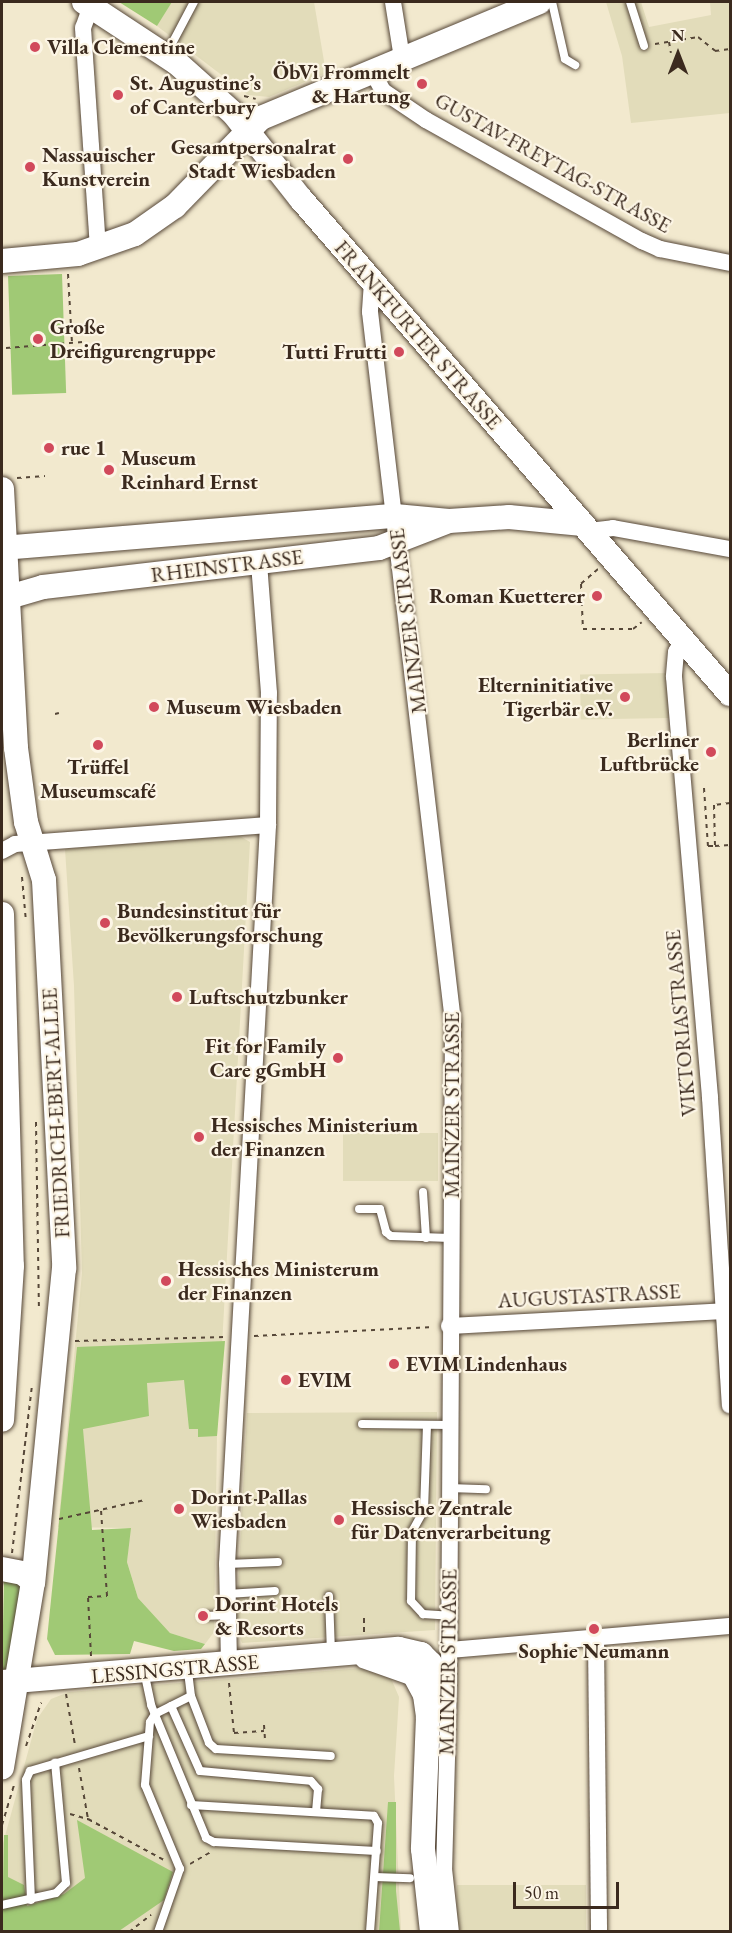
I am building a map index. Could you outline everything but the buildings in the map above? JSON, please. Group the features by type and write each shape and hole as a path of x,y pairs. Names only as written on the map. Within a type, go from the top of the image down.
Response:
{"street":[{"path":"393,2 402,58"},
{"path":"2,261 98,248 135,234 166,215 247,129 274,110 539,2"},
{"name":"FRANKFURTER STRASSE","path":"87,4 166,56 205,85 247,129 372,282 730,694"},
{"path":"87,4 83,28 98,248"},
{"name":"GUSTAV-FREYTAG-STRASSE","path":"372,71 383,91 426,120 642,241 660,249 730,263"},
{"name":"MAINZER STRASSE","path":"372,282 370,312 450,980 454,1063 449,1326 449,1650 444,1869 451,1932"},
{"name":"FRIEDRICH-EBERT-ALLEE","path":"2,1767 10,1731 10,1681 27,1631 64,1268 44,880 23,810 5,598 4,547 9,484"},
{"path":"508,517 562,500"},
{"name":"RHEINSTRASSE","path":"4,547 395,516 449,521 508,517"},
{"path":"508,517 586,528 613,528 730,549"},
{"name":"RHEINSTRASSE","path":"5,598 43,587 259,563 399,543 449,521"},
{"path":"192,532 184,538 179,552 183,561 195,570"},
{"path":"229,1670 226,1615 227,1564 267,825 269,693 259,563"},
{"name":"VIKTORIASTRASSE","path":"683,640 676,652 674,677 728,1311 730,1405"},
{"path":"2,851 9,846 34,843 267,825"},
{"path":"2,914 9,1343 2,1420"},
{"name":"AUGUSTASTRASSE","path":"449,1326 728,1311"},
{"path":"2,1569 17,1570 33,1582"},
{"path":"449,1650 596,1640 730,1626"},
{"name":"FRIEDRICH-EBERT-ALLEE","path":"27,1631 38,1659 63,1679"},
{"path":"596,1640 599,1929"},
{"name":"LESSINGSTRASSE","path":"10,1681 63,1679 188,1667 229,1670 399,1649 425,1657 433,1676 429,1716"},
{"name":"LESSINGSTRASSE","path":"340,1655 376,1659 405,1672"},
{"name":"MAINZER STRASSE","path":"415,1932 410,1878 414,1721 405,1672 414,1674 421,1683 429,1716 423,1849 432,1932"},
{"path":"10,1731 38,1694 63,1679"}],"lane":[{"path":"166,56 194,2"},
{"path":"552,2 565,59 575,65"},
{"path":"630,2 644,46"},
{"path":"423,1192 426,1238"},
{"path":"359,1209 380,1209 386,1232 391,1236 451,1238"},
{"path":"362,1424 450,1425"},
{"path":"427,1425 424,1510 412,1532 411,1601 423,1614 449,1616"},
{"path":"449,1488 486,1489"},
{"path":"227,1564 278,1562"},
{"path":"226,1594 275,1591"},
{"path":"329,1596 340,1655"},
{"path":"203,1616 226,1615"},
{"path":"188,1667 191,1696 212,1746 266,1753 331,1756"},
{"path":"144,1671 155,1714 191,1805 204,1834 214,1842 377,1851"},
{"path":"158,1932 180,1869 145,1785 148,1736 155,1714 191,1696"},
{"path":"171,1706 200,1771 311,1782 318,1789 316,1812"},
{"path":"31,1900 27,1780 30,1771 148,1736"},
{"path":"2,1905 56,1893 66,1883 55,1763"},
{"path":"191,1805 374,1816 378,1823 370,1932"},
{"path":"375,1878 410,1878"}],"path":[{"path":"644,46 698,37 715,51 730,50"},
{"path":"669,42 670,53"},
{"path":"67,270 72,343"},
{"path":"6,348 83,342"},
{"path":"9,484 45,476"},
{"path":"602,565 581,584 583,629 633,629 647,618"},
{"path":"704,788 708,846 730,845"},
{"path":"715,846 714,805 730,803"},
{"path":"75,1341 241,1337 449,1326"},
{"path":"56,1520 145,1500"},
{"path":"250,1500 257,1500"},
{"path":"92,1659 88,1597 107,1596 101,1510"},
{"path":"364,1618 364,1632"},
{"path":"229,1670 234,1732 264,1731"},
{"path":"264,1725 266,1753"},
{"path":"59,1812 88,1819 180,1869 219,1848"},
{"path":"129,1932 168,1902"}],"shaded area":[{"path":"172,2 314,2 326,73 269,97 248,95 157,26"},
{"path":"606,2 641,2 649,27 711,15 710,2 730,2 730,113 631,123 622,56"},
{"name":"Elterninitiative Tigerbär e.V.","path":"668,673 669,718 581,720 580,675"},
{"path":"238,835 250,842 217,1436 214,1632 205,1644 170,1633 138,1598 127,1562 130,1528 58,1527 82,1273 74,986 65,849"},
{"path":"343,1133 438,1133 438,1181 343,1181"},
{"name":"Hessische Zentrale für Datenverarbeitung","path":"437,1412 435,1630 242,1643 236,1626 247,1413"},
{"path":"362,1668 390,1676 399,1697 394,1776 401,1931 2,1932 2,1847 37,1719 51,1699 69,1692"},
{"path":"457,1885 586,1885 586,1931 457,1931"}],"green space":[{"path":"119,2 172,2 157,26"},
{"path":"62,274 66,393 12,395 8,276"},
{"path":"225,1341 217,1436 198,1437 198,1429 189,1429 184,1380 147,1383 149,1416 83,1429 92,1530 131,1528 127,1562 138,1598 170,1633 205,1644 201,1649 174,1651 134,1641 130,1654 55,1655 47,1639 77,1347"},
{"path":"4,1579 19,1583 24,1605 13,1666 2,1673"},
{"path":"388,1802 396,1802 396,1891 400,1931 379,1932"},
{"path":"77,1820 173,1872 164,1900 119,1931 2,1932 4,1835 8,1835 8,1877 24,1885 27,1906 64,1894 85,1878"}],"place":[{"name":"Villa Clementine","path":"35,47"},
{"name":"ÖbVi Frommelt & Hartung","path":"422,84"},
{"name":"St. Augustine’s of Canterbury","path":"118,95"},
{"name":"Gesamtpersonalrat Stadt Wiesbaden","path":"348,159"},
{"name":"Nassauischer Kunstverein","path":"30,167"},
{"name":"Große Dreifigurengruppe","path":"38,339"},
{"name":"Tutti Frutti","path":"399,352"},
{"name":"rue 1","path":"49,448"},
{"name":"Museum Reinhard Ernst","path":"109,470"},
{"name":"Roman Kuetterer","path":"597,596"},
{"name":"Elterninitiative Tigerbär e.V.","path":"625,697"},
{"name":"Museum Wiesbaden","path":"154,707"},
{"name":"Trüffel Museumscafé","path":"98,745"},
{"name":"Berliner Luftbrücke","path":"711,752"},
{"name":"Bundesinstitut für Bevölkerungsforschung","path":"105,923"},
{"name":"Luftschutzbunker","path":"177,997"},
{"name":"Fit for Family Care gGmbH","path":"338,1058"},
{"name":"Hessisches Ministerium der Finanzen","path":"199,1137"},
{"name":"Hessisches Ministerum der Finanzen","path":"166,1281"},
{"name":"EVIM Lindenhaus","path":"394,1364"},
{"name":"EVIM","path":"286,1380"},
{"name":"Dorint Pallas Wiesbaden","path":"179,1509"},
{"name":"Hessische Zentrale für Datenverarbeitung","path":"339,1520"},
{"name":"Dorint Hotels & Resorts","path":"203,1616"},
{"name":"Sophie Neumann","path":"594,1629"}]}
